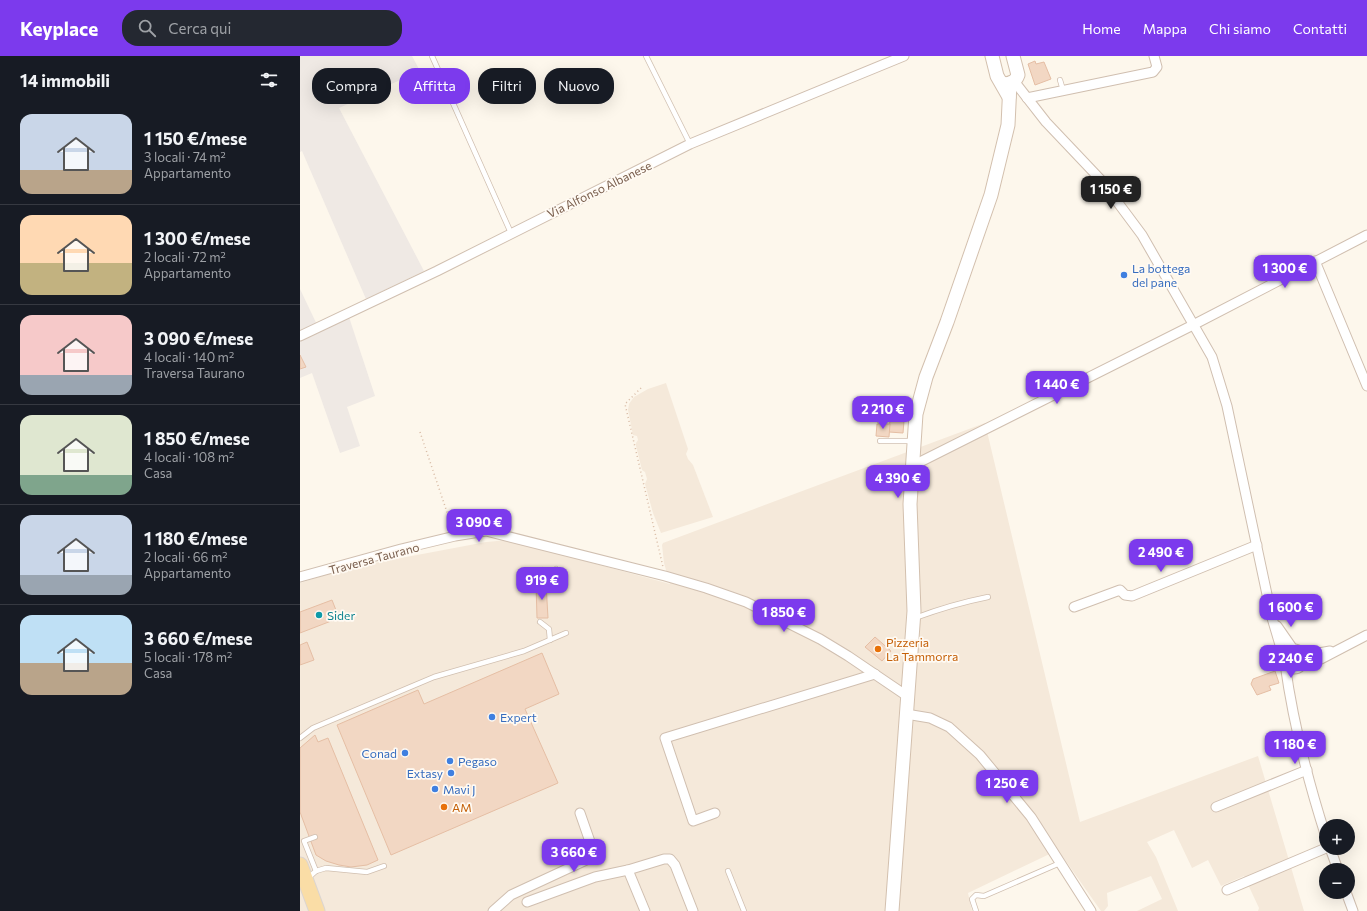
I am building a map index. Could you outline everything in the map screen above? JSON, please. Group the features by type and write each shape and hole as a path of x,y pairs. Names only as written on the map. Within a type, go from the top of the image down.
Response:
{"main road":[{"path":"300,865 311,875 317,911"}],"street":[{"name":"Via Alfonso Albanese","path":"300,336 436,271 690,144 904,56"},
{"path":"992,56 997,76 1011,80 1027,96 1046,122 1101,180 1142,235 1212,357 1227,406 1272,618 1293,651 1304,657 1301,666 1288,688"},
{"path":"892,911 906,714 906,664 914,611 910,504 916,410 991,195 1008,125 1013,56"},
{"path":"1010,101 1027,96 1152,72 1157,67 1154,56"},
{"path":"912,466 1193,325 1367,234"},
{"path":"1315,261 1367,386"},
{"name":"Traversa Taurano","path":"300,578 401,549 455,536 486,531 706,588 746,602 820,639 907,696"},
{"path":"1074,607 1120,590 1125,595 1132,596 1257,545"},
{"path":"1285,664 1292,669 1316,661 1367,635"},
{"path":"1320,819 1315,804 1288,688 1284,659 1293,651 1319,653 1338,650"},
{"path":"715,813 693,821 665,738 875,674"},
{"path":"906,714 930,718 949,727 980,755 1031,817 1091,911"},
{"path":"1216,807 1307,770"},
{"path":"493,911 510,895 595,856 580,814"},
{"path":"1227,890 1319,851"},
{"path":"527,902 595,877 628,870 664,858 670,859 675,864 693,911"},
{"path":"628,870 644,911"},
{"path":"1349,899 1353,911"}],"lane":[{"path":"432,56 511,233"},
{"path":"646,56 690,144"},
{"path":"1060,80 1063,90"},
{"path":"1150,270 1159,265"},
{"path":"880,421 916,410"},
{"path":"880,441 908,441 914,443"},
{"path":"538,584 556,569"},
{"path":"913,619 961,602 988,596"},
{"path":"540,622 549,630 550,640"},
{"path":"300,738 313,728 434,678 524,651 566,634"},
{"path":"315,837 304,841 311,875 326,868 366,872 384,866"},
{"path":"976,911 972,899 976,895 984,896 1060,863"},
{"path":"728,871 744,911"}],"path":[{"path":"641,388 625,404 662,576"},
{"path":"420,432 455,536"}],"shaded area":[{"path":"300,56 412,56 418,68 399,68 399,81 391,84 391,68 312,68 312,104 348,104 339,108 424,271 366,299 302,151 300,152"},
{"path":"300,289 320,331 349,317 375,396 347,407 360,446 340,453 312,373 300,378"},
{"path":"666,383 688,449 686,454 693,465 713,517 661,533 653,513 645,484 647,479 645,472 642,470 636,446 638,440 637,436 633,435 628,410 629,404 634,397 648,389"},
{"path":"985,423 1080,822 1258,756 1304,911 1258,911 1259,908 1244,876 1221,886 1208,860 1192,868 1174,830 1147,842 1156,857 1178,911 1137,911 1162,899 1151,876 1107,893 1108,906 1104,911 1101,911 1058,850 968,893 972,911 300,911 300,583 348,568 486,542 508,540 670,584 664,563 663,543"}],"building":[{"path":"1035,61 1036,64 1044,62 1051,79 1035,85 1028,64"},
{"path":"300,355 306,367 300,369"},
{"path":"890,420 904,421 903,433 889,432"},
{"path":"877,424 890,424 889,437 876,436"},
{"path":"542,567 548,572 543,578 537,574"},
{"path":"536,583 546,583 548,618 537,618"},
{"name":"Sider","path":"332,600 339,618 300,633 300,612"},
{"name":"Pizzeria La Tammorra","path":"875,637 891,651 882,661 865,647"},
{"path":"307,642 314,660 300,665 300,645"},
{"name":"Pegaso","path":"542,653 559,694 525,709 558,783 391,855 337,725 418,690 424,704"},
{"path":"1275,671 1279,683 1269,686 1271,690 1257,695 1251,684 1253,679"},
{"path":"315,735 318,742 328,738 378,860 367,865 351,867 339,865 326,861 316,855 300,812 300,748"}],"place":[{"name":"La bottega del pane","path":"1124,275"},
{"name":"Sider","path":"319,615"},
{"name":"Pizzeria La Tammorra","path":"878,649"},
{"name":"Expert","path":"492,717"},
{"name":"Conad","path":"405,753"},
{"name":"Pegaso","path":"450,761"},
{"name":"Extasy","path":"451,773"},
{"name":"Mavi J","path":"435,789"},
{"name":"AM","path":"444,807"}]}
